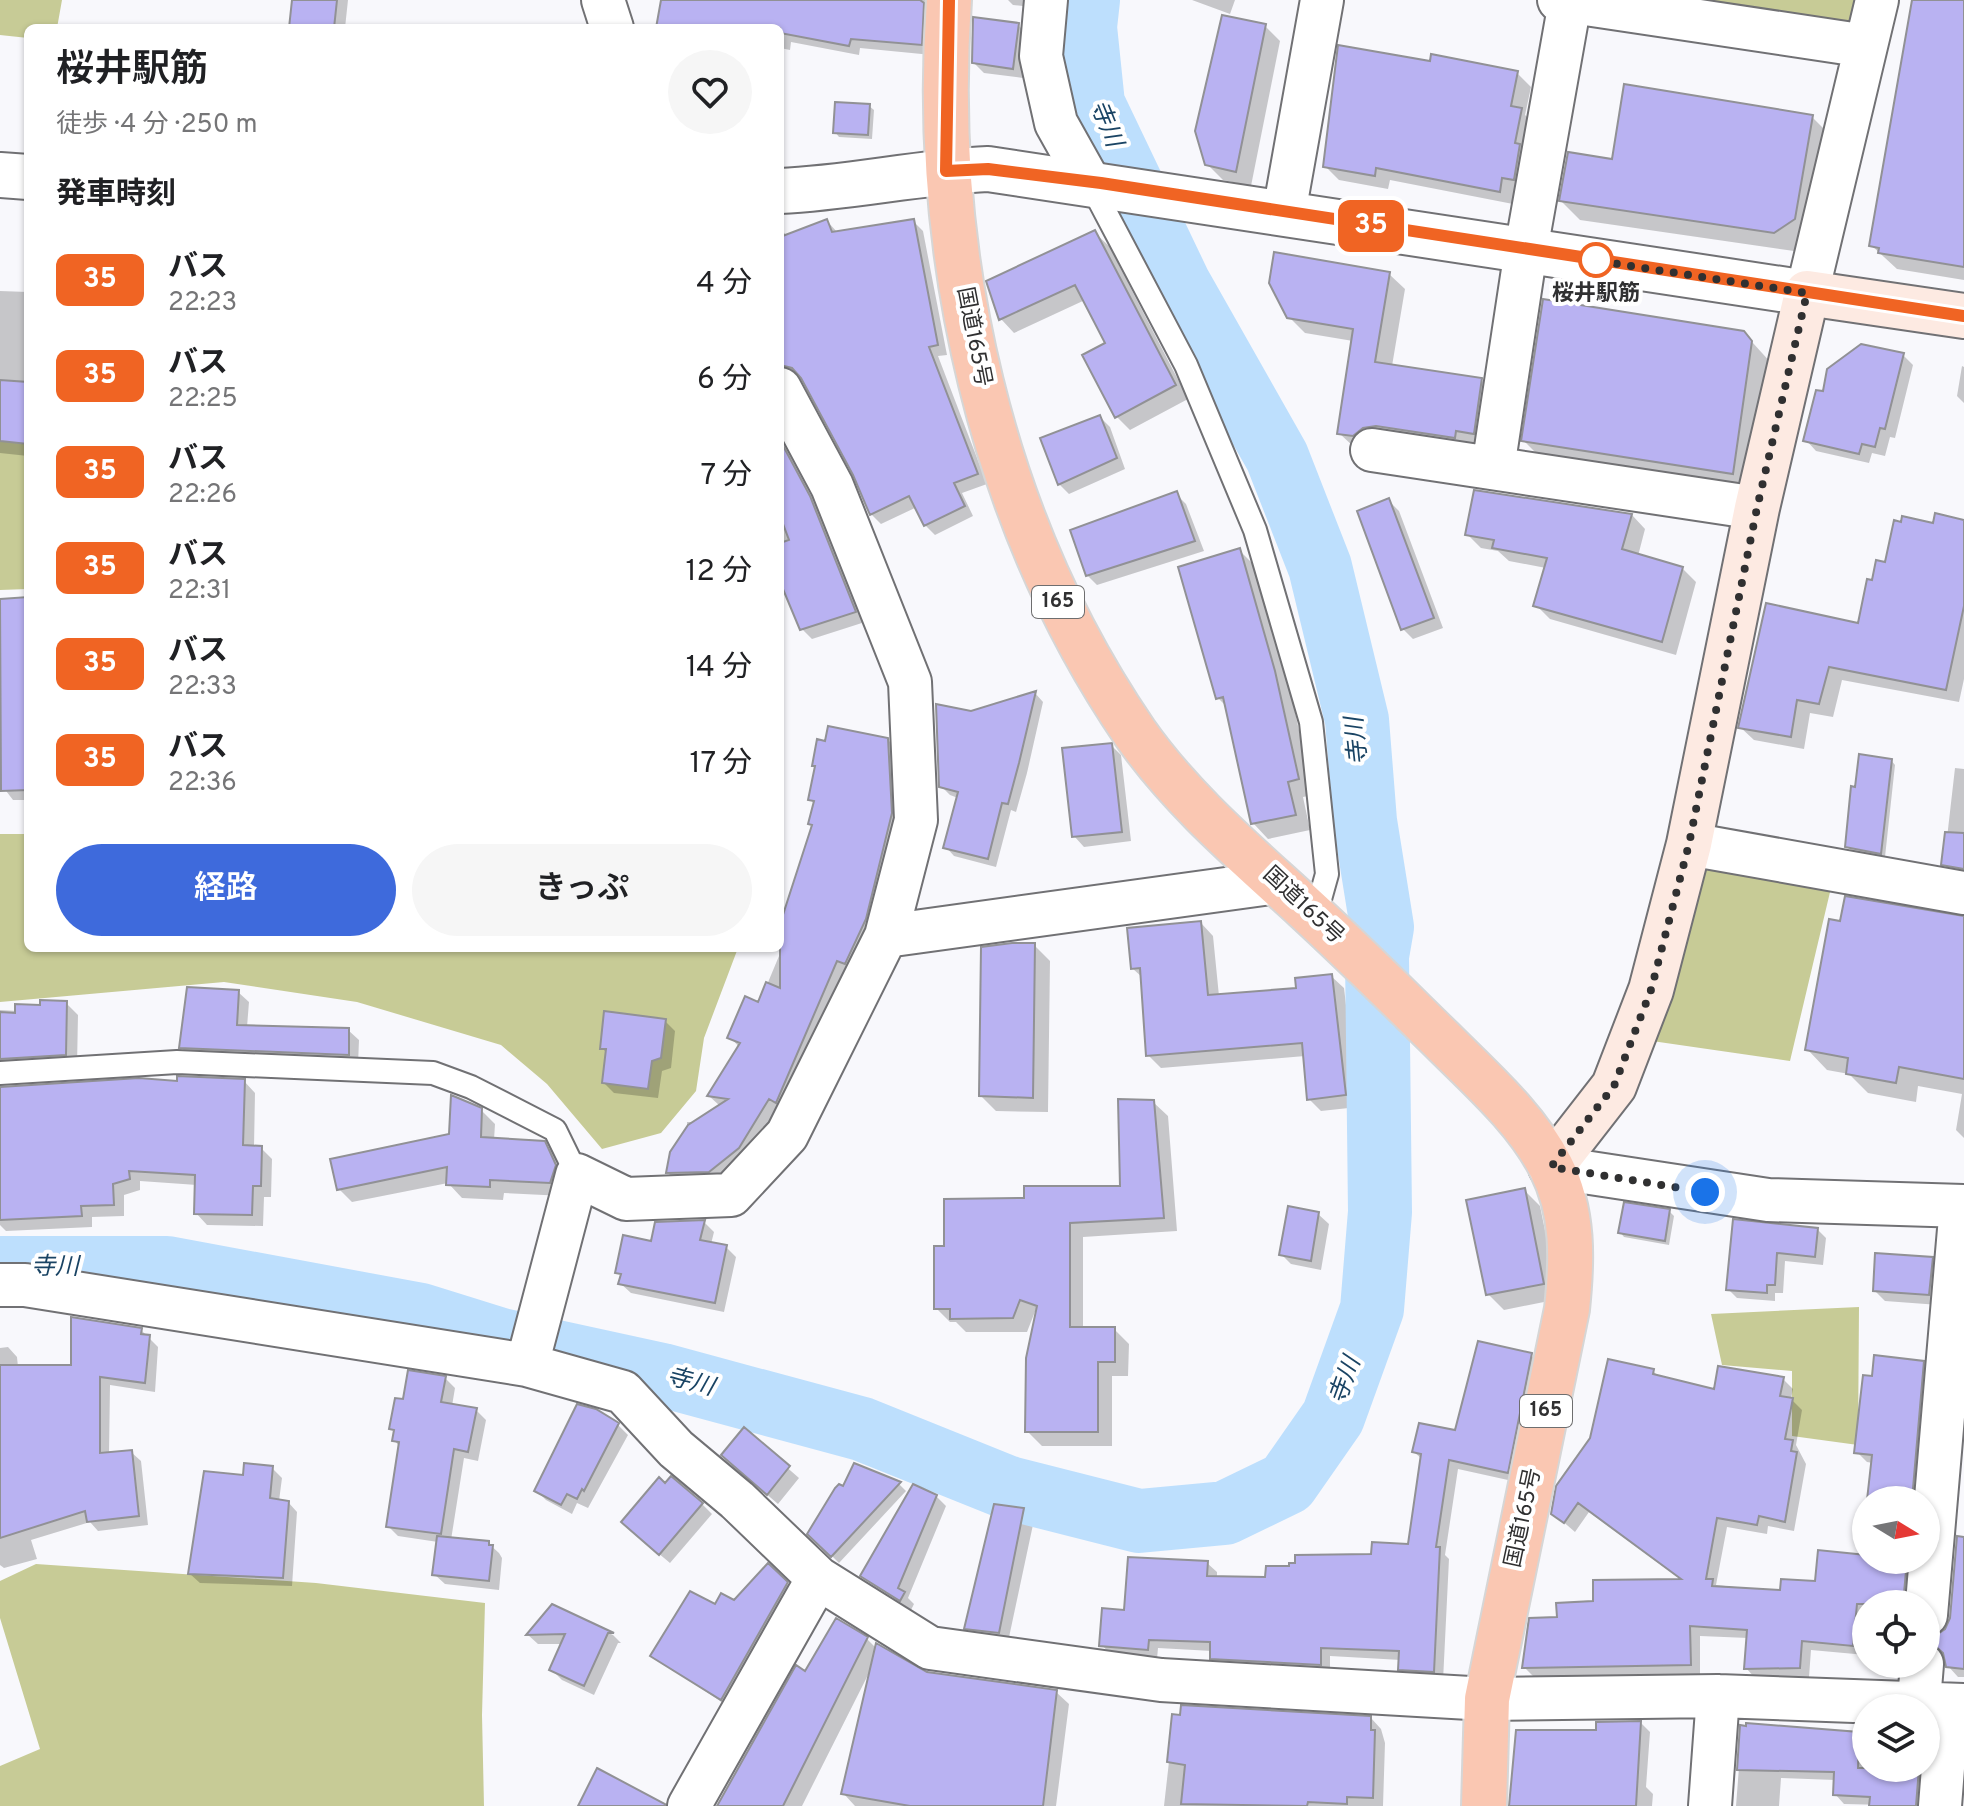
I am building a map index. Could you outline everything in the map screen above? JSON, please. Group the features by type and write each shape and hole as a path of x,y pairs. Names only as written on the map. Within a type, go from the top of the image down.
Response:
{"highway":[{"name":"国道165号","path":"949,0 946,171 960,278 988,412 1027,529 1055,596 1091,663 1137,735 1185,795 1329,930 1513,1114 1551,1167 1568,1216 1572,1261 1567,1309 1487,1699 1484,1806"}],"main road":[{"path":"1551,1167 1614,1086 1651,990 1689,844 1757,508 1807,293 1964,316"}],"street":[{"path":"603,0 611,24"},
{"path":"1046,0 1041,56 1056,123 1095,183"},
{"path":"1284,213 1322,0"},
{"path":"784,191 825,189 946,171 988,169 1807,293 1877,0"},
{"path":"1493,468 1564,1 1866,46"},
{"path":"0,175 24,177"},
{"path":"531,1350 577,1175 626,1199 731,1195 787,1135 886,936 916,820 910,682 832,486 784,396"},
{"path":"1372,450 1757,508"},
{"path":"1689,844 1964,893"},
{"path":"886,936 1277,882"},
{"path":"1551,1167 1768,1200 1962,1206 1928,1590"},
{"path":"0,1285 25,1285 531,1350 623,1392 676,1449 737,1500 818,1578 930,1648 1161,1680 1487,1699 1852,1695"},
{"path":"689,1806 818,1578"},
{"path":"1710,1806 1718,1696"},
{"path":"1940,1782 1940,1806"}],"lane":[{"path":"1095,183 1186,365 1255,530 1311,722 1327,874 1329,930"},
{"path":"0,1073 177,1062 433,1073 471,1087 555,1130 577,1175"}],"green space":[{"path":"0,0 62,0 58,24 24,24 24,38 0,35"},
{"path":"1653,0 1861,0 1853,29"},
{"path":"24,438 24,589 0,590 0,440"},
{"path":"0,834 24,834 24,952 736,952 704,1038 696,1091 661,1133 602,1149 547,1084 501,1045 357,1002 224,982 0,1002"},
{"path":"1696,859 1835,871 1790,1061 1652,1041"},
{"path":"1859,1307 1858,1445 1792,1436 1792,1371 1722,1365 1711,1314"},
{"path":"36,1564 316,1583 485,1603 482,1715 484,1806 0,1806 0,1766 40,1749 0,1618 0,1581"}],"building":[{"path":"292,0 337,0 334,24 289,24"},
{"path":"661,0 920,0 924,3 922,45 851,39 849,46 784,34 784,24 657,24"},
{"path":"1912,0 1964,0 1964,267 1878,253 1879,248 1869,246"},
{"path":"1222,15 1266,24 1236,172 1205,165 1195,131"},
{"path":"973,17 1019,23 1013,69 972,63"},
{"path":"1338,45 1430,61 1431,54 1518,71 1511,106 1522,108 1515,143 1520,144 1514,180 1502,178 1500,192 1376,168 1375,176 1323,167"},
{"path":"1624,84 1813,115 1795,219 1774,233 1559,201 1568,152 1612,159"},
{"path":"835,102 870,104 868,135 833,133"},
{"path":"827,219 832,232 914,219 938,345 929,347 978,474 954,483 965,506 924,526 909,496 870,515 853,475 801,378 792,368 784,366 784,235"},
{"path":"1095,230 1176,385 1115,418 1082,355 1105,343 1075,285 999,320 986,281"},
{"path":"1274,252 1390,272 1375,362 1482,378 1474,434 1456,431 1455,438 1376,426 1363,428 1353,436 1337,434 1353,329 1287,318 1269,283"},
{"path":"1543,299 1744,331 1752,341 1733,474 1521,441"},
{"path":"1861,344 1904,353 1885,429 1880,428 1875,447 1862,444 1859,454 1803,441 1816,390 1823,391 1827,369"},
{"path":"0,380 24,382 24,444 0,441"},
{"path":"1100,415 1117,458 1058,485 1040,438"},
{"path":"784,447 810,496 856,612 800,630 784,592 784,542 789,540 784,527"},
{"path":"1474,490 1632,514 1622,549 1683,567 1662,642 1533,606 1547,558 1492,548 1494,540 1465,535"},
{"path":"1177,491 1195,541 1086,576 1070,530"},
{"path":"1389,498 1434,618 1401,630 1357,511"},
{"path":"1935,513 1964,520 1964,606 1946,690 1829,667 1819,704 1797,700 1791,737 1738,728 1766,603 1858,623 1867,579 1872,580 1876,560 1885,562 1894,520 1901,522 1902,516 1933,523"},
{"path":"1240,548 1275,671 1299,779 1288,782 1296,815 1251,824 1223,697 1216,699 1178,567"},
{"path":"24,597 24,790 1,791 0,599"},
{"path":"1036,691 1008,804 1002,803 988,859 943,848 958,792 939,787 936,704 971,711"},
{"path":"828,726 888,738 892,813 866,919 845,964 837,961 776,1103 769,1099 739,1148 709,1172 666,1173 670,1152 688,1125 728,1099 707,1096 740,1043 727,1038 745,996 758,1002 766,982 780,988 784,912 812,825 808,824 814,801 808,800 817,739 825,741"},
{"path":"1112,743 1122,832 1072,837 1062,748"},
{"path":"1859,754 1892,759 1881,854 1845,847 1851,786 1855,787"},
{"path":"1945,832 1964,833 1964,869 1941,865"},
{"path":"1845,896 1964,916 1964,1079 1899,1067 1896,1083 1846,1074 1848,1058 1805,1050 1829,919 1840,921"},
{"path":"1201,921 1208,995 1296,988 1295,978 1332,974 1346,1095 1307,1100 1302,1043 1146,1056 1140,968 1131,969 1127,928"},
{"path":"1035,943 1033,1098 979,1096 981,947"},
{"path":"187,987 239,990 237,1025 349,1028 349,1055 179,1048"},
{"path":"40,1000 67,1001 66,1055 0,1059 0,1012 15,1013 15,1004 40,1005"},
{"path":"604,1011 666,1019 661,1058 652,1061 648,1089 602,1083 606,1049 600,1049"},
{"path":"177,1076 245,1079 243,1145 262,1146 261,1186 253,1186 252,1215 194,1214 195,1175 129,1171 130,1179 113,1184 114,1205 81,1206 82,1216 0,1220 0,1087 139,1078 177,1081"},
{"path":"451,1095 482,1108 481,1137 545,1141 556,1165 550,1183 490,1180 490,1187 446,1185 447,1167 337,1190 330,1159 449,1134"},
{"path":"1118,1099 1154,1100 1164,1218 1070,1223 1070,1327 1115,1327 1115,1362 1098,1362 1098,1432 1025,1432 1026,1358 1037,1306 1020,1300 1013,1318 950,1319 950,1309 934,1309 934,1246 944,1246 944,1199 1024,1198 1024,1186 1120,1186"},
{"path":"1525,1188 1544,1284 1486,1295 1466,1200"},
{"path":"1624,1202 1670,1209 1665,1241 1618,1233"},
{"path":"1288,1206 1319,1212 1311,1261 1279,1255"},
{"path":"1733,1219 1818,1228 1815,1257 1777,1253 1775,1285 1767,1285 1767,1293 1726,1290"},
{"path":"705,1220 700,1240 727,1245 715,1303 618,1284 621,1274 615,1273 623,1235 651,1241 655,1222"},
{"path":"1875,1253 1933,1257 1929,1295 1873,1291"},
{"path":"71,1317 142,1328 141,1334 150,1335 145,1383 100,1377 100,1453 132,1450 139,1516 87,1522 85,1511 0,1538 0,1365 71,1365"},
{"path":"1478,1341 1532,1353 1508,1473 1449,1460 1436,1547 1440,1547 1434,1672 1398,1670 1399,1651 1321,1648 1321,1665 1210,1659 1210,1642 1149,1640 1148,1650 1099,1646 1102,1608 1124,1610 1128,1557 1208,1561 1207,1576 1265,1577 1266,1566 1289,1566 1289,1563 1295,1563 1295,1555 1371,1554 1372,1542 1408,1544 1421,1454 1412,1452 1419,1423 1455,1430"},
{"path":"1874,1355 1924,1361 1913,1486 1869,1486 1872,1455 1854,1453 1863,1375 1872,1376"},
{"path":"1608,1359 1654,1369 1653,1374 1714,1389 1718,1366 1784,1377 1780,1396 1793,1398 1785,1439 1793,1440 1791,1451 1797,1452 1785,1522 1759,1516 1757,1525 1717,1518 1706,1579 1713,1579 1712,1586 1780,1590 1781,1579 1815,1581 1818,1550 1852,1554 1852,1574 1906,1574 1904,1590 1852,1590 1852,1646 1802,1641 1800,1668 1744,1669 1747,1630 1690,1626 1691,1665 1522,1668 1529,1618 1557,1617 1556,1603 1593,1601 1593,1580 1681,1579 1578,1503 1564,1523 1551,1514 1556,1486 1590,1438"},
{"path":"408,1370 446,1376 441,1402 477,1408 468,1452 454,1449 441,1534 386,1527 399,1442 392,1441 394,1430 389,1429 395,1398 403,1399"},
{"path":"577,1404 596,1409 619,1423 584,1491 582,1489 577,1499 567,1494 561,1505 534,1491"},
{"path":"744,1427 790,1466 767,1495 721,1455"},
{"path":"244,1463 273,1466 270,1498 289,1501 283,1578 188,1574 204,1471 243,1475"},
{"path":"854,1463 901,1482 831,1557 807,1534 835,1488 839,1484 843,1486"},
{"path":"671,1476 703,1503 659,1555 621,1522 659,1477 665,1483"},
{"path":"913,1484 937,1495 898,1588 905,1592 900,1601 860,1576"},
{"path":"994,1504 1024,1508 999,1633 964,1629"},
{"path":"437,1536 489,1541 489,1545 493,1545 489,1581 432,1575"},
{"path":"1957,1536 1964,1537 1964,1669 1946,1667 1940,1650 1940,1632 1950,1618"},
{"path":"768,1563 788,1582 721,1700 650,1656 690,1591 715,1604 721,1593 734,1600"},
{"path":"552,1604 614,1633 608,1633 584,1686 549,1670 565,1634 526,1635"},
{"path":"836,1618 868,1637 783,1806 717,1806 796,1665 805,1671"},
{"path":"876,1643 927,1672 1057,1690 1043,1806 910,1806 841,1794"},
{"path":"1181,1705 1371,1716 1371,1730 1375,1730 1373,1798 1347,1797 1347,1804 1308,1802 1307,1806 1181,1804 1185,1765 1167,1762 1172,1714 1180,1715"},
{"path":"1641,1721 1636,1806 1509,1806 1516,1730 1596,1730 1596,1722"},
{"path":"1746,1723 1852,1731 1852,1782 1918,1782 1916,1806 1869,1806 1870,1797 1833,1795 1834,1772 1737,1770 1740,1725 1746,1726"},
{"path":"597,1768 665,1804 665,1806 578,1806"}],"waterway":[{"name":"寺川","path":"0,1268 167,1268 421,1315 501,1340 662,1375 862,1429 1009,1488 1139,1521 1225,1513 1287,1483 1333,1417 1372,1309 1380,1212 1377,956 1382,927 1365,821 1357,720 1320,567 1277,457 1179,284 1093,104 1085,27 1088,0"}],"bus line":[{"name":"35","path":"949,0 946,171 988,169 1101,183 1964,316"}],"place":[{"name":"桜井駅筋","path":"1596,260"}],"route":[{"path":"1596,260 1585,259 1807,293 1757,508 1689,844 1651,990 1614,1086 1551,1167 1705,1192"}]}
